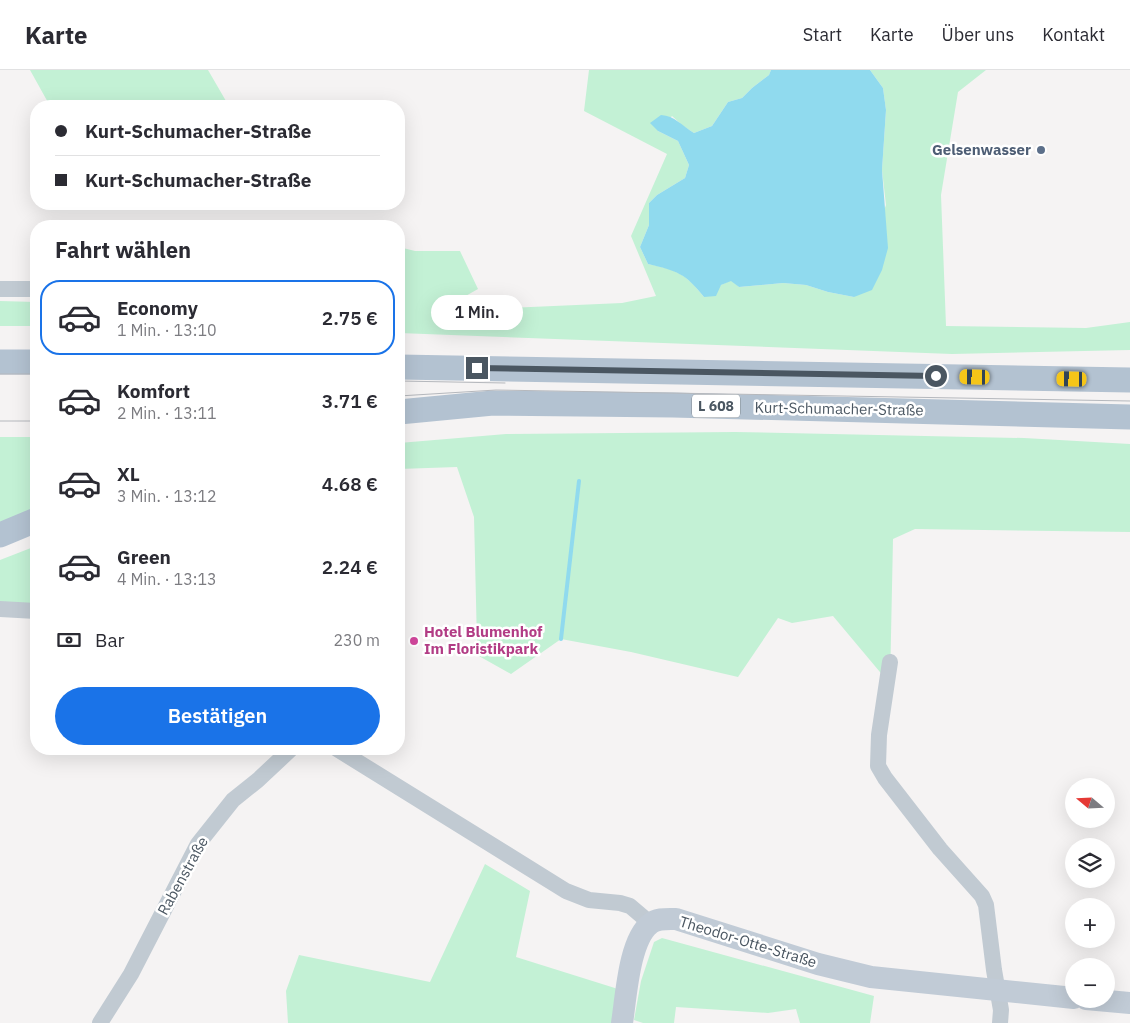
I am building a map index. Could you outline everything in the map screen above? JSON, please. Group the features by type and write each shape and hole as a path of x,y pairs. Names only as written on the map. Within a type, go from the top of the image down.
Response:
{"main road":[{"path":"0,362 30,362"},
{"name":"L 608","path":"405,367 1130,380"},
{"name":"Kurt-Schumacher-Straße","path":"405,411 503,403 673,405 1130,417"},
{"path":"0,535 30,522"}],"street":[{"path":"0,288 30,289"},
{"path":"0,609 30,611"},
{"path":"890,662 879,734 878,766 940,850 982,896 986,905 1001,1010 1000,1023"},
{"name":"Rabenstraße","path":"100,1023 131,974 198,844 232,800 258,780 285,755"},
{"path":"347,755 566,891 589,900 620,903 630,906 650,924 638,940 633,956 622,1023"},
{"name":"Theodor-Otte-Straße","path":"650,924 665,918 676,919 818,964 872,977 1065,997"},
{"path":"1115,1002 1130,1003"}],"green space":[{"path":"30,70 208,70 225,100 47,100"},
{"path":"589,70 771,70 769,75 742,98 728,102 712,126 694,133 672,116 658,131 678,141 689,165 685,178 657,195 649,203 649,225 640,247 648,264 666,268 680,274 704,297 731,280 739,287 783,283 806,285 854,297 886,205 882,170 886,110 883,88 870,70 986,70 958,92 941,195 946,326 1086,328 1130,322 1130,350 952,354 405,333 405,248 415,251 460,251 478,289 439,311 622,303 656,296 631,236 667,154 584,111"},
{"path":"0,301 30,302 30,326 0,326"},
{"path":"735,432 1024,438 1130,444 1130,532 915,529 893,539 890,684 833,616 792,623 778,618 738,677 631,652 561,639 511,674 461,646 477,643 474,517 457,467 405,469 405,442 506,434"},
{"path":"0,437 30,437 30,512 0,522"},
{"path":"30,548 30,607 0,605 0,560"},
{"path":"485,864 530,891 516,957 618,989 615,1023 288,1023 286,991 299,955 430,982"},
{"path":"662,938 874,996 870,1023 800,1023 796,1009 768,1013 676,1007 674,1023 643,1023 634,1020 641,981 654,942"}],"water":[{"path":"771,70 870,70 883,88 886,110 882,170 888,248 882,270 872,290 854,297 806,285 783,283 739,287 731,281 721,285 716,296 704,297 680,274 648,264 640,247 649,225 649,203 657,195 685,178 689,165 678,141 658,131 650,123 661,115 674,119 694,133 712,126 728,102 742,98 769,75"}],"waterway":[{"path":"561,639 579,481"}],"tram line":[{"path":"0,374 30,374"},
{"path":"405,381 505,383"},
{"path":"405,396 496,390 1130,401"},
{"path":"0,421 30,421"}],"place":[{"name":"Gelsenwasser","path":"1041,150"},
{"name":"Hotel Blumenhof Im Floristikpark","path":"414,641"}],"route":[{"path":"477,368 936,376"}]}
